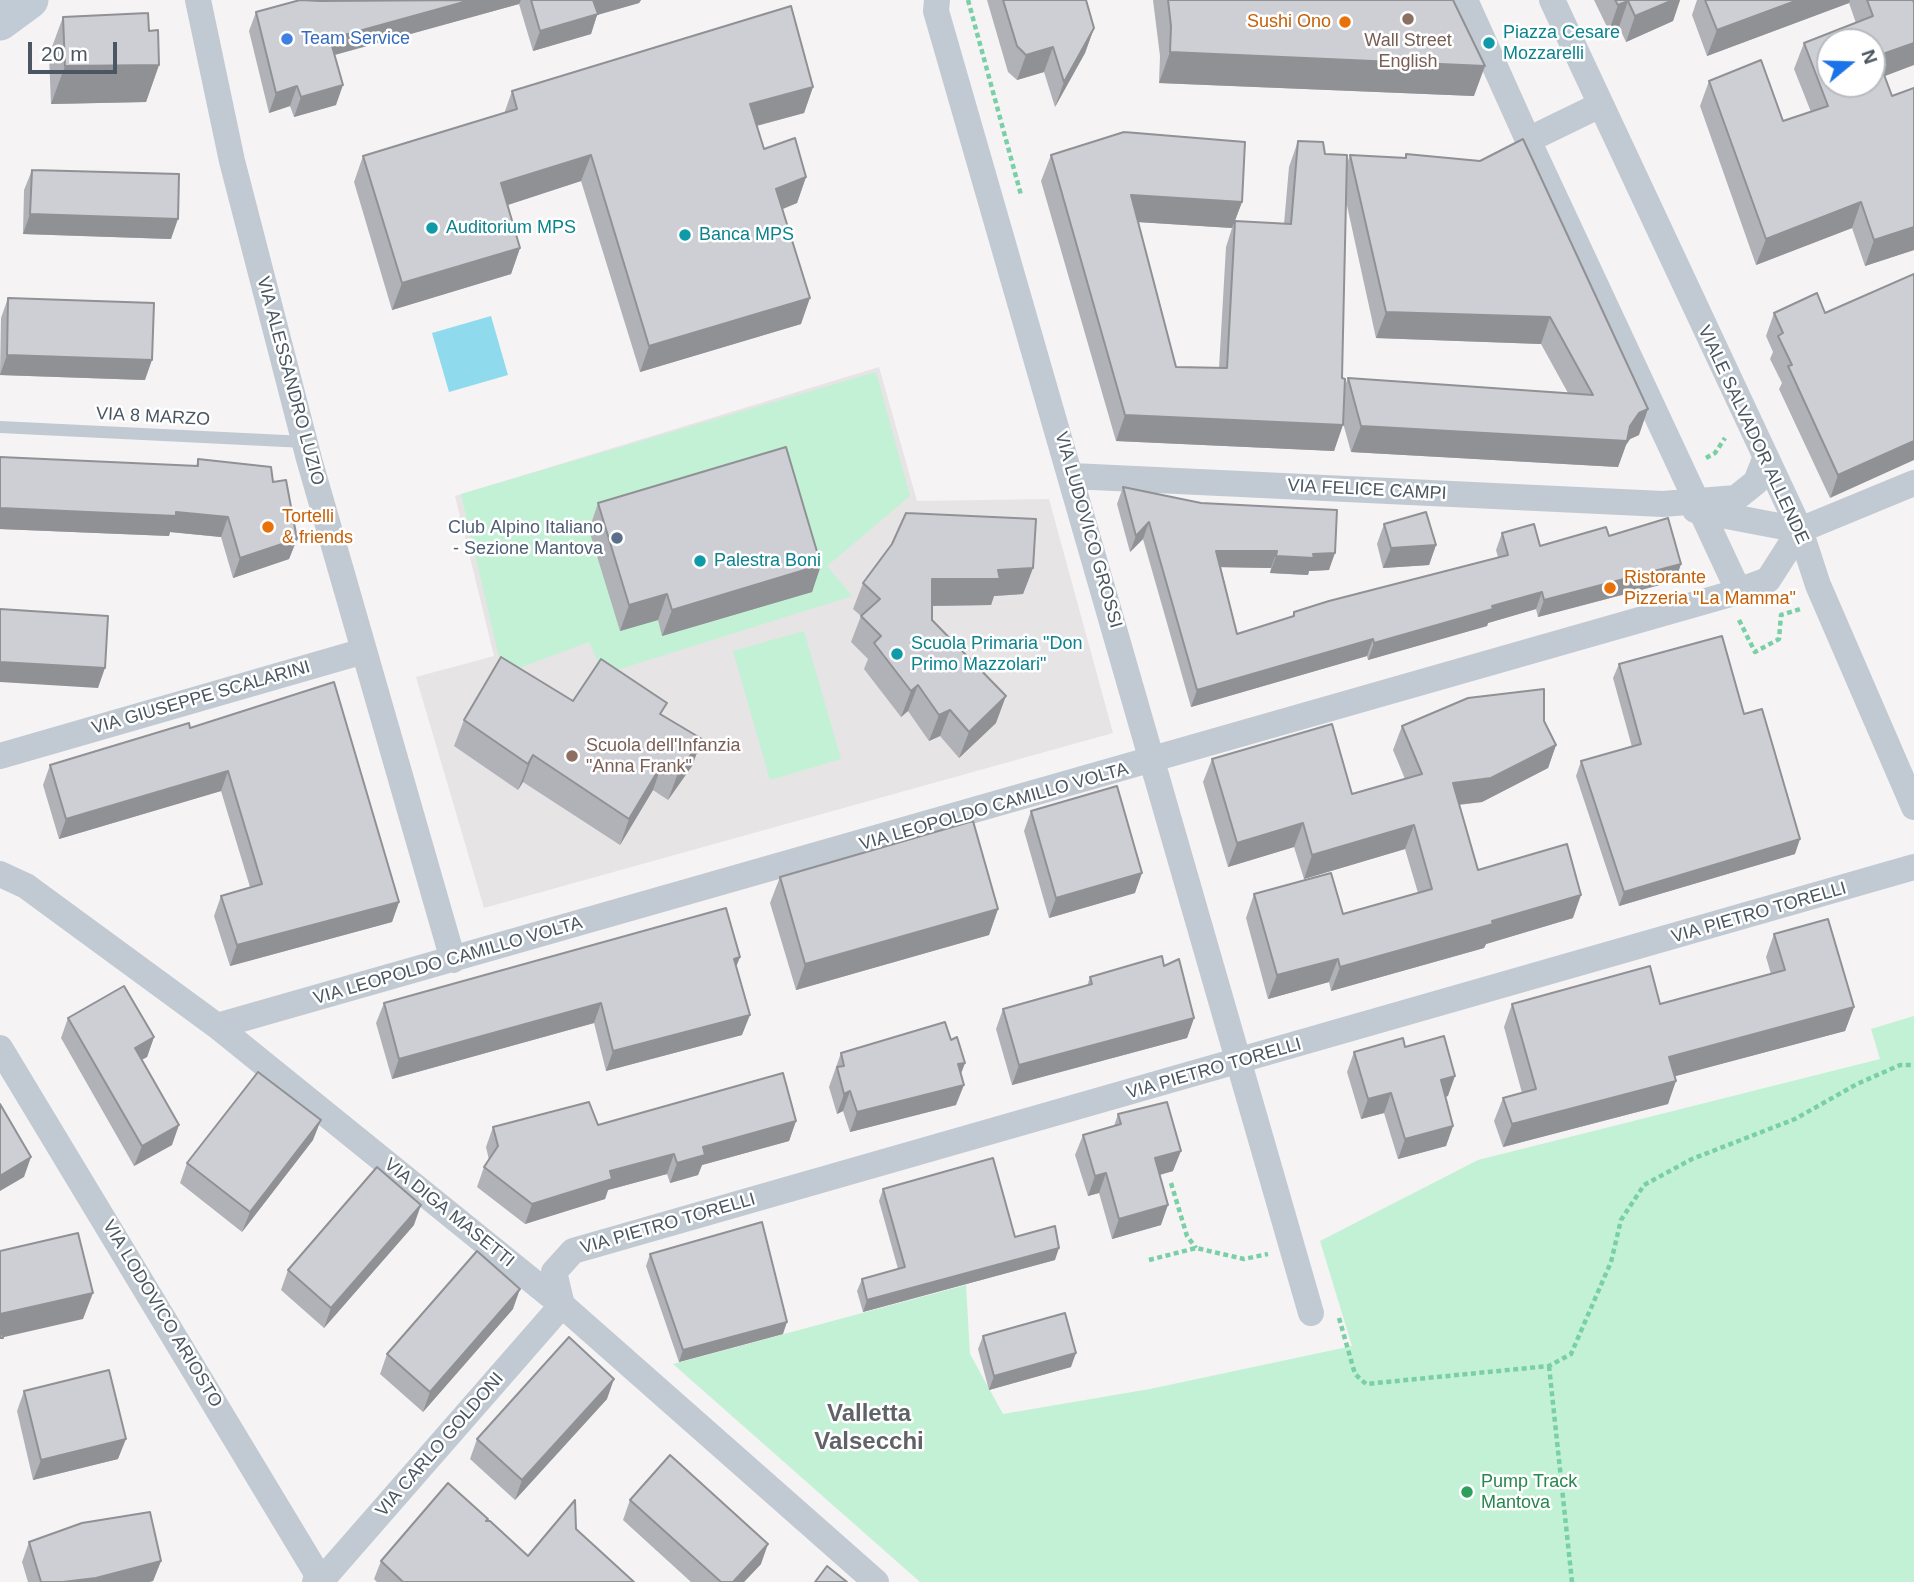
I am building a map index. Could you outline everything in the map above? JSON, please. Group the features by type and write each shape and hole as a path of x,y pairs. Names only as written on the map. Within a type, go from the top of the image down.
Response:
{"main road":[{"path":"0,22 30,0"}],"street":[{"name":"VIA ALESSANDRO LUZIO","path":"198,0 232,161 305,442 453,960"},
{"name":"VIA LUDOVICO GROSSI","path":"936,0 936,11 1072,475 1292,1247 1324,1311"},
{"path":"1465,0 1683,471 1733,593"},
{"name":"VIALE SALVADOR ALLENDE","path":"1552,0 1800,530 1812,596 1914,807"},
{"path":"1528,140 1600,105"},
{"name":"VIA FELICE CAMPI","path":"1699,507 1736,498 1756,482 1765,459"},
{"name":"VIA FELICE CAMPI","path":"1072,475 1663,504 1699,507 1800,530"},
{"path":"1768,580 1800,530 1914,483"},
{"name":"VIA LEOPOLDO CAMILLO VOLTA","path":"217,1026 1153,761 1733,593 1768,580 1794,574 1812,596"},
{"name":"VIA GIUSEPPE SCALARINI","path":"38,745 364,651"},
{"path":"0,756 38,745"},
{"path":"0,765 38,745"},
{"path":"0,858 26,886"},
{"name":"VIA PIETRO TORELLI","path":"562,1305 554,1272 573,1251 1914,867"},
{"name":"VIA DIGA MASETTI","path":"0,874 26,886 217,1026 562,1305 876,1582"},
{"name":"VIA LODOVICO ARIOSTO","path":"0,1048 319,1582"},
{"name":"VIA CARLO GOLDONI","path":"319,1582 562,1305"}],"lane":[{"name":"VIA 8 MARZO","path":"0,427 305,442"}],"path":[{"path":"1683,471 1715,453 1726,440 1720,428"},
{"path":"1733,593 1755,652 1779,639 1781,615 1812,596"},
{"path":"1324,1311 1354,1374 1366,1384 1549,1366 1571,1354 1611,1262 1621,1220 1644,1185 1692,1159 1795,1119 1857,1084 1900,1065 1914,1065"},
{"path":"1171,1183 1187,1236 1196,1248"},
{"path":"1149,1260 1196,1248 1244,1259 1292,1247"},
{"path":"1549,1366 1572,1582"}],"shaded area":[{"path":"879,367 917,501 1049,499 1113,733 484,908 416,677 494,656 455,496"}],"green space":[{"path":"876,372 910,496 827,566 852,596 604,674 589,642 503,674 461,494"},
{"path":"804,631 841,759 770,780 733,651"},
{"path":"1914,1016 1914,1582 920,1582 673,1364 966,1285 970,1354 1003,1414 1150,1389 1352,1346 1320,1241 1478,1160 1880,1059 1871,1029"}],"water":[{"path":"491,316 508,375 449,392 432,333"}],"building":[{"path":"300,0 471,0 330,39 343,85 301,97 297,86 276,93 256,12"},
{"path":"531,0 593,0 598,14 540,31"},
{"path":"1003,0 1086,0 1094,28 1064,82 1053,47 1026,55 1017,46"},
{"path":"1168,0 1453,0 1485,66 1170,52"},
{"path":"1615,0 1673,0 1635,16 1628,1 1618,5"},
{"path":"1705,0 1798,0 1717,30"},
{"path":"1867,0 1913,0 1914,43 1886,53 1886,28 1842,28 1873,16"},
{"path":"791,6 813,87 750,104 764,149 795,138 806,177 776,189 810,298 649,346 591,155 501,183 520,248 402,283 363,156 517,109 512,91"},
{"path":"148,13 149,31 158,30 159,65 65,66 63,17"},
{"path":"1816,38 1816,74 1804,43"},
{"path":"1761,60 1783,121 1828,106 1825,98 1886,98 1886,80 1892,96 1914,88 1914,227 1874,240 1861,202 1766,239 1709,81"},
{"path":"1124,132 1245,142 1242,202 1131,195 1176,367 1227,368 1235,221 1291,224 1298,141 1323,142 1325,154 1347,155 1343,425 1125,415 1051,155"},
{"path":"1523,139 1648,409 1639,413 1630,426 1627,441 1361,426 1348,378 1593,395 1550,317 1386,312 1350,155 1406,158 1406,154 1480,161"},
{"path":"32,170 179,174 178,219 30,214"},
{"path":"1914,274 1914,441 1838,475 1788,366 1792,365 1778,336 1783,333 1774,313 1817,293 1825,313"},
{"path":"8,298 154,303 152,360 7,355"},
{"name":"Palestra Boni","path":"786,447 821,565 672,610 667,594 629,605 598,503"},
{"path":"0,457 198,466 198,459 271,467 273,482 286,480 297,539 240,558 228,517 176,512 176,516 0,508"},
{"path":"1123,487 1201,503 1337,510 1335,553 1313,554 1314,558 1276,556 1277,551 1216,551 1237,634 1294,616 1294,612 1329,601 1508,555 1502,533 1534,524 1540,546 1606,527 1609,536 1668,518 1681,564 1544,600 1542,592 1374,643 1373,639 1197,690 1149,522 1136,536"},
{"path":"1426,512 1436,545 1391,548 1384,524"},
{"name":"Scuola Primaria \"Don Primo Mazzolari\"","path":"906,513 1036,519 1033,568 998,570 1000,579 932,579 932,620 1006,696 969,732 950,710 939,715 918,685 911,691 874,643 881,636 861,616 880,599 863,583 892,544"},
{"path":"0,609 108,616 105,668 0,662"},
{"path":"1722,636 1744,714 1762,709 1800,839 1624,892 1581,761 1641,744 1619,664"},
{"name":"Scuola dell'Infanzia \"Anna Frank\"","path":"501,657 573,701 601,659 667,703 660,714 702,739 678,773 662,764 629,819 533,755 528,764 464,720"},
{"path":"334,682 399,902 237,945 221,896 262,884 228,771 66,819 50,765 189,723 190,728"},
{"path":"1544,689 1544,721 1556,745 1491,778 1453,783 1478,870 1567,844 1581,895 1492,921 1493,924 1340,967 1338,959 1277,975 1254,894 1331,873 1343,914 1432,889 1414,825 1312,855 1303,823 1237,843 1212,759 1332,724 1352,794 1422,774 1402,726 1468,698"},
{"path":"1117,786 1142,873 1056,898 1031,811"},
{"path":"973,821 998,909 805,964 780,877"},
{"path":"726,908 740,957 734,959 750,1015 613,1051 601,1003 399,1059 384,1003"},
{"path":"1828,919 1854,1007 1669,1057 1676,1081 1512,1124 1503,1098 1536,1089 1512,1004 1650,966 1660,1004 1785,970 1774,934"},
{"path":"1162,956 1164,966 1179,959 1194,1018 1019,1065 1003,1009 1092,984 1090,977"},
{"path":"124,986 154,1037 135,1048 179,1125 142,1146 68,1018"},
{"path":"945,1022 951,1040 957,1037 965,1063 958,1064 964,1085 857,1112 850,1091 844,1094 837,1067 844,1066 841,1053"},
{"path":"1444,1036 1455,1076 1441,1080 1453,1126 1405,1139 1391,1093 1368,1099 1354,1052 1403,1038 1405,1047"},
{"path":"258,1072 321,1120 250,1212 187,1163"},
{"path":"783,1073 796,1121 703,1147 705,1155 677,1163 674,1154 610,1171 612,1179 532,1204 484,1167 498,1146 493,1127 589,1102 598,1125"},
{"path":"1167,1102 1181,1151 1155,1158 1168,1205 1119,1219 1106,1173 1095,1176 1083,1135 1121,1124 1118,1114"},
{"path":"0,1104 31,1157 0,1176"},
{"path":"993,1158 1015,1237 1055,1226 1059,1248 867,1300 862,1279 905,1267 883,1189"},
{"path":"377,1167 421,1205 331,1308 288,1270"},
{"path":"762,1222 787,1322 683,1350 650,1254"},
{"path":"78,1233 93,1293 0,1314 0,1251"},
{"path":"477,1251 520,1289 430,1392 387,1354"},
{"path":"1065,1313 1076,1353 994,1376 983,1336"},
{"path":"569,1337 614,1379 522,1480 477,1439"},
{"path":"109,1370 126,1439 41,1460 24,1391"},
{"path":"670,1455 768,1544 733,1582 721,1582 630,1500"},
{"path":"448,1483 488,1519 486,1521 490,1521 528,1556 575,1500 576,1529 634,1582 403,1582 381,1561"},
{"path":"150,1512 161,1561 96,1578 41,1582 29,1542 82,1523"},
{"path":"827,1566 847,1582 815,1582"}],"place":[{"name":"Wall Street English","path":"1408,19"},
{"name":"Sushi Ono","path":"1345,22"},
{"name":"Team Service","path":"287,39"},
{"name":"Piazza Cesare Mozzarelli","path":"1489,43"},
{"name":"Auditorium MPS","path":"432,228"},
{"name":"Banca MPS","path":"685,235"},
{"name":"Tortelli & friends","path":"268,527"},
{"name":"Club Alpino Italiano - Sezione Mantova","path":"617,538"},
{"name":"Palestra Boni","path":"700,561"},
{"name":"Ristorante Pizzeria \"La Mamma\"","path":"1610,588"},
{"name":"Scuola Primaria \"Don Primo Mazzolari\"","path":"897,654"},
{"name":"Scuola dell'Infanzia \"Anna Frank\"","path":"572,756"},
{"name":"Pump Track Mantova","path":"1467,1492"}],"district":[{"name":"Valletta Valsecchi","path":"869,1428"}]}
